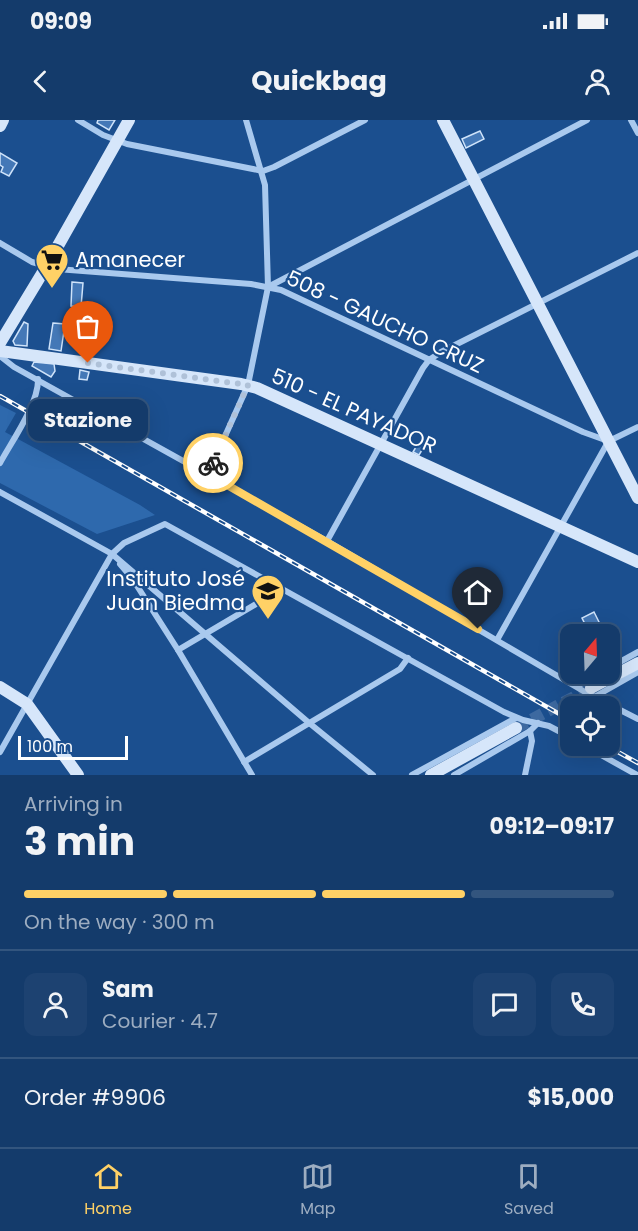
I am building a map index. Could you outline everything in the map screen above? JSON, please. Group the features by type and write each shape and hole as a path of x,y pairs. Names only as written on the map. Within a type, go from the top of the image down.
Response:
{"street":[{"path":"0,126 3,120"},
{"path":"78,120 117,141 263,171 365,120"},
{"path":"0,343 129,120"},
{"path":"208,474 248,385 268,286 265,185 263,171 246,120"},
{"path":"443,120 638,498"},
{"path":"268,286 588,120"},
{"path":"632,120 638,133"},
{"name":"508 - GAUCHO CRUZ","path":"0,243 32,262 46,267 268,286 583,432 608,441"},
{"path":"327,541 429,360 638,253"},
{"name":"510 - EL PAYADOR","path":"0,351 248,385 638,562"},
{"path":"0,356 15,367 327,541 638,719"},
{"path":"0,463 32,402 38,387 38,380"},
{"path":"497,640 608,441 638,427"},
{"path":"0,492 112,554 373,775"},
{"path":"0,752 112,554 124,543 165,524 408,658 516,723"},
{"path":"112,554 132,578 178,650 252,775"},
{"path":"178,650 268,597 276,585"},
{"path":"620,662 638,652"},
{"path":"244,762 400,669 408,658"},
{"path":"593,692 638,663"},
{"path":"593,692 638,672"},
{"path":"577,686 581,684"},
{"path":"0,687 27,704 78,775"},
{"path":"453,769 516,723"},
{"path":"412,775 516,723 538,723 560,732"},
{"path":"431,775 453,769 530,731 538,723"},
{"path":"525,775 532,741 530,731"},
{"path":"603,756 638,775"}],"shaded area":[{"path":"0,405 16,413 5,432 155,515 97,534 0,483"}],"building":[{"path":"98,120 115,120 109,130 97,123"},
{"path":"480,131 484,139 466,148 462,139"},
{"path":"0,153 17,163 9,176 1,172 3,167 0,165"},
{"path":"72,282 83,283 81,307 71,306"},
{"path":"24,322 28,324 27,346 15,345 13,341"},
{"path":"53,323 65,324 61,351 49,349"},
{"path":"34,362 54,364 55,371 51,377 32,366"},
{"path":"80,370 89,372 87,380 79,379"},
{"path":"419,442 425,445 419,455 413,452"},
{"path":"594,612 600,624 585,624 582,618"}],"tunnel":[{"path":"516,728 591,688"}],"railway":[{"path":"0,396 560,714"},
{"path":"620,753 638,763"}],"way so far":[{"path":"88,363 248,385 213,463"}],"place":[{"name":"Amanecer","path":"52,289"},
{"name":"Stazione","path":"88,363"},
{"name":"Instituto José Juan Biedma","path":"268,620"}],"route":[{"path":"213,463 208,474 478,629"}]}
